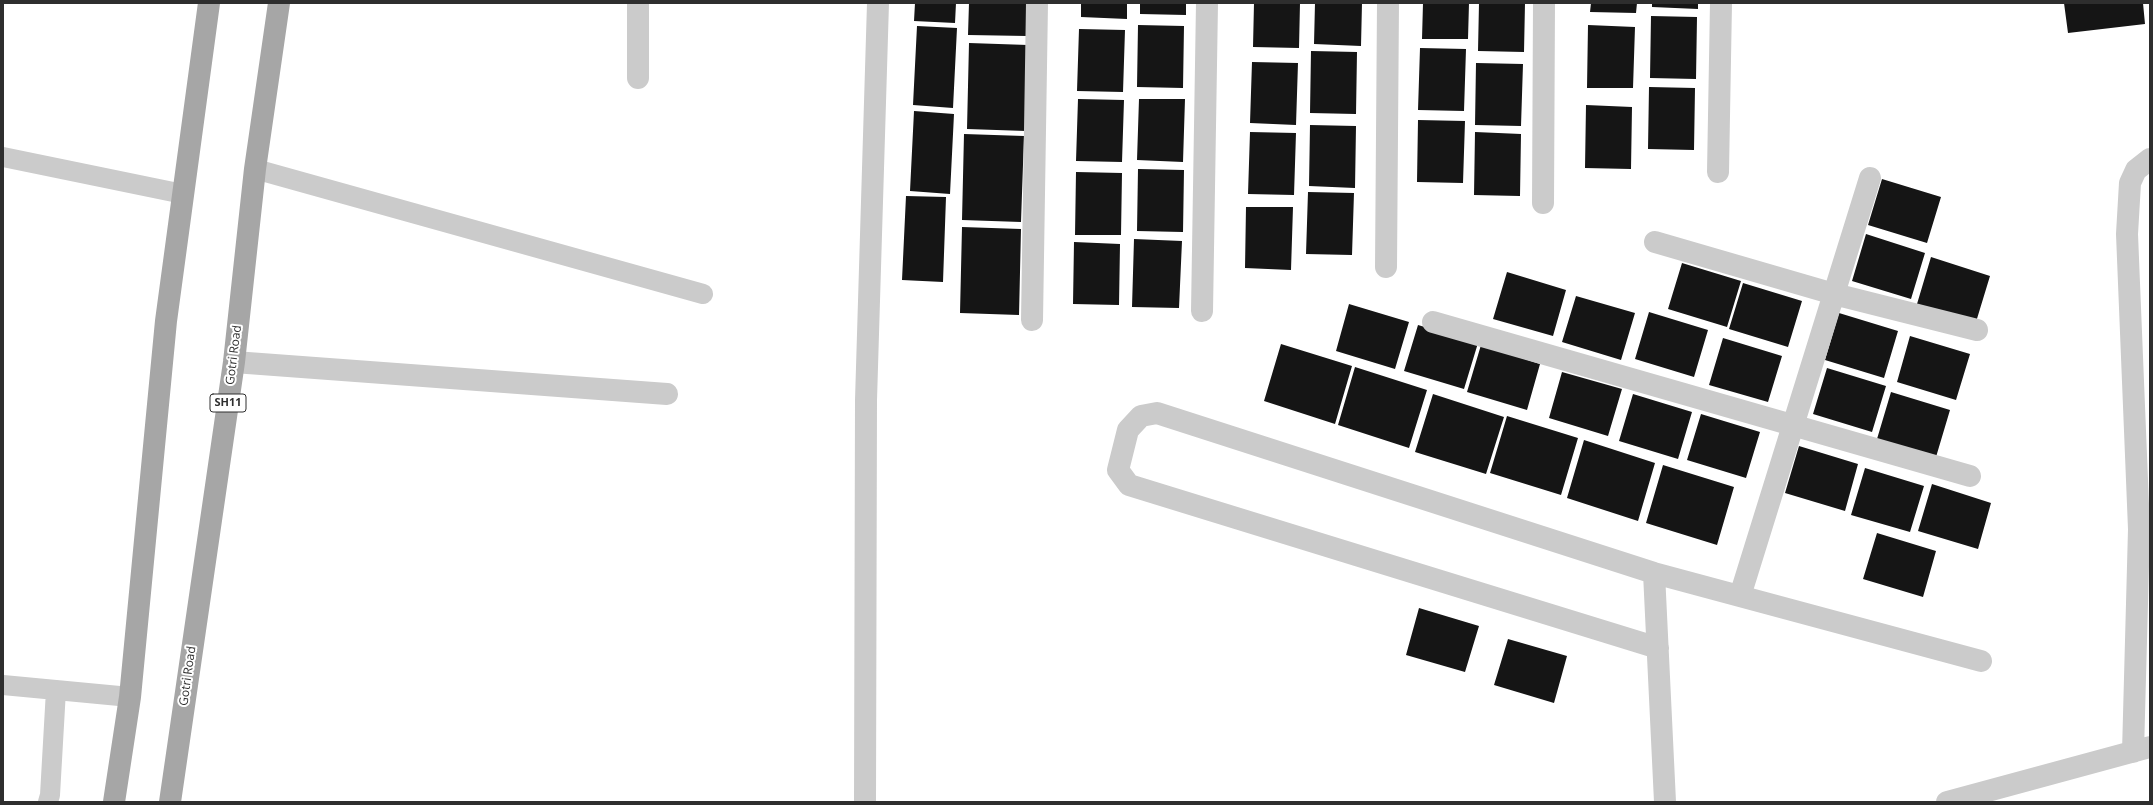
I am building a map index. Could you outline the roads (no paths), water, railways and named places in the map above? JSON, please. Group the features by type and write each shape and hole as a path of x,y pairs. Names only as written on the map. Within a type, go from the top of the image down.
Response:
{"main road":[{"path":"114,802 130,697 166,321 209,3"},
{"name":"Gotri Road","path":"170,802 234,362 255,169 278,3"}],"street":[{"path":"638,3 638,78"},
{"path":"864,802 866,400 878,3"},
{"path":"1032,320 1037,3"},
{"path":"1202,311 1207,3"},
{"path":"1386,267 1388,3"},
{"path":"1543,203 1544,3"},
{"path":"1718,172 1721,3"},
{"path":"1947,802 2141,750 2143,597 2127,234 2130,183 2136,170 2150,159"},
{"path":"1740,596 1870,178"},
{"path":"1655,242 1834,294 1977,330"},
{"path":"1433,322 1970,476"},
{"path":"234,362 667,394"},
{"path":"1658,648 1129,485 1118,470 1128,430 1141,416 1156,413 1654,573 1981,661"},
{"path":"1654,573 1665,802"}],"lane":[{"path":"3,157 183,194"},
{"path":"255,169 703,294"},
{"path":"3,685 130,697"},
{"path":"48,802 50,795 56,690"}]}
